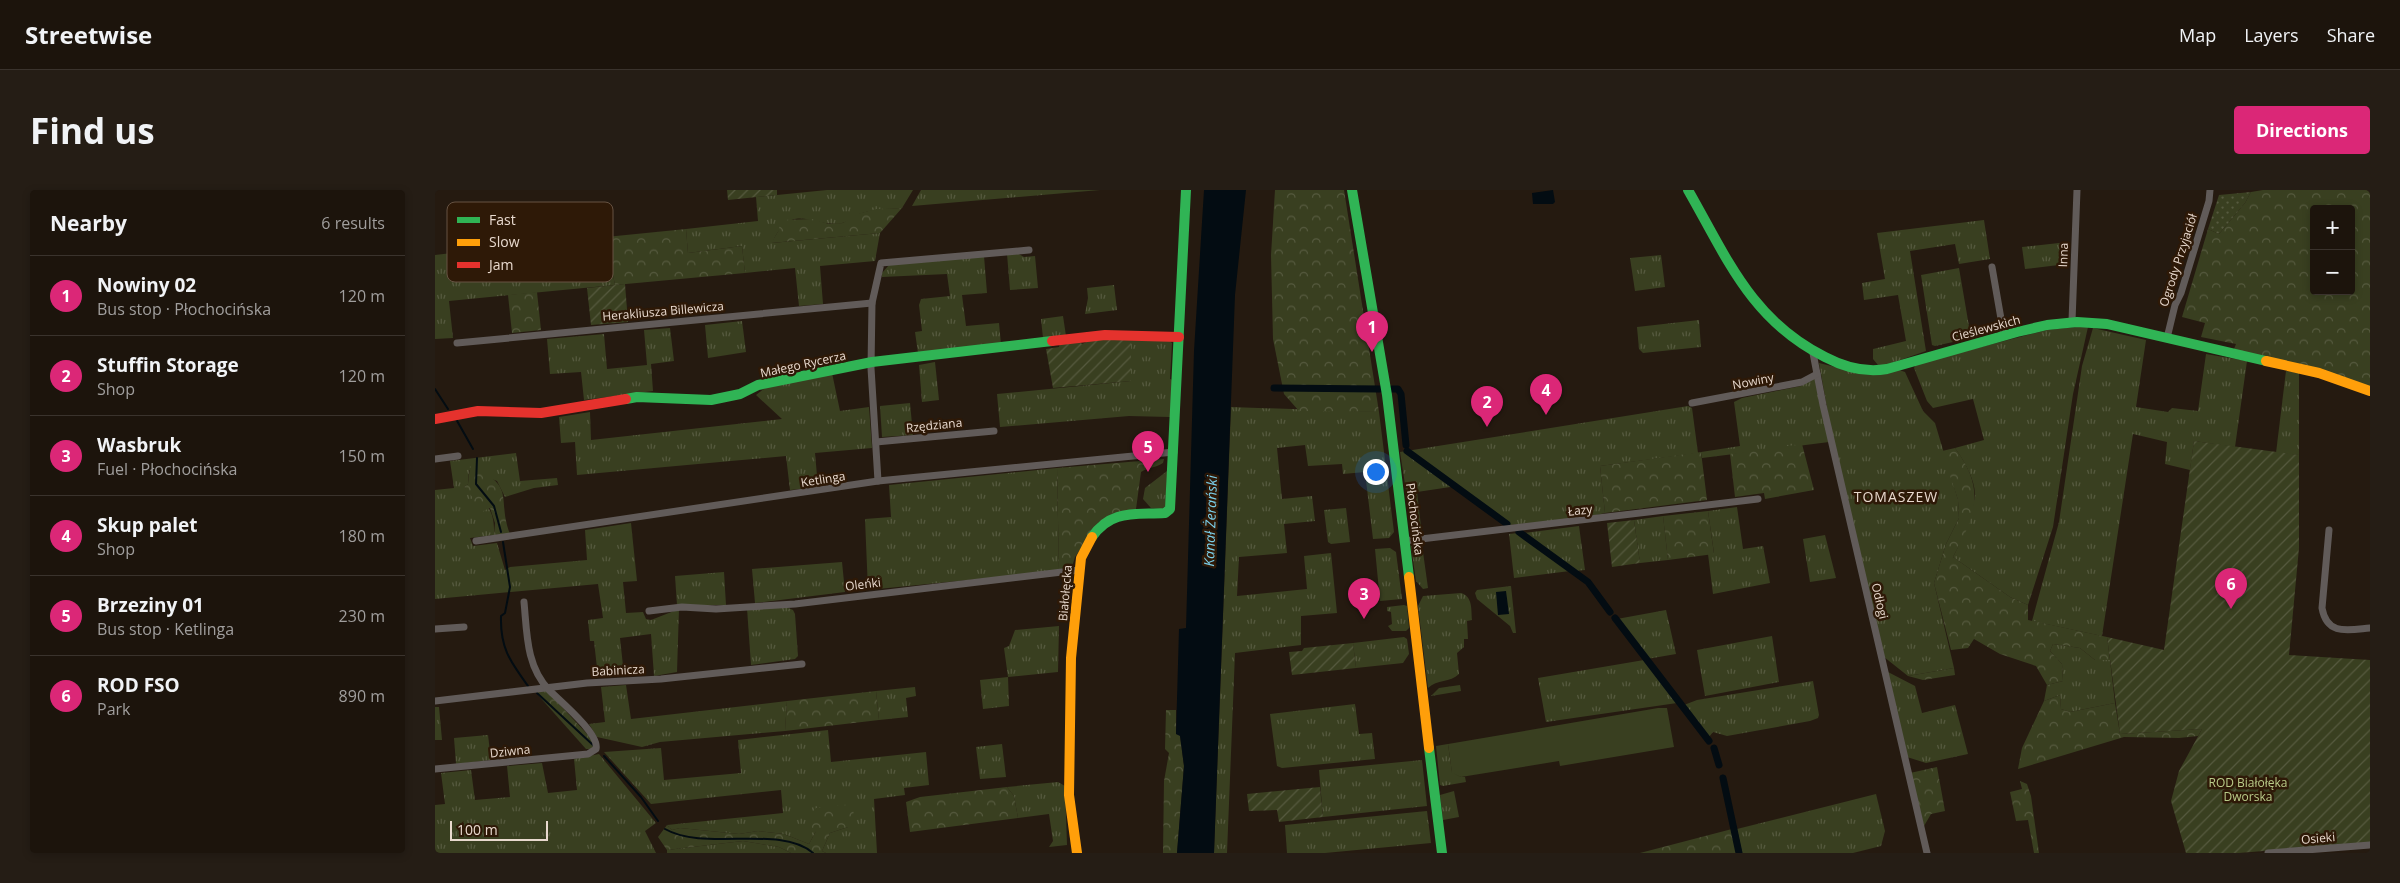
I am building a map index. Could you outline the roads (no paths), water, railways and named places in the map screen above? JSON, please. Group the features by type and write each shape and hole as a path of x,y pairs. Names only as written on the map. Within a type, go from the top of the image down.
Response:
{"street":[{"name":"Białołęcka","path":"1077,853 1069,795 1071,658 1079,570 1086,546 1109,518 1165,513 1170,510 1186,190"},
{"name":"Płochocińska","path":"1352,190 1387,395 1442,853"},
{"name":"Cieślewskich","path":"1688,190 1739,283 1772,324 1813,354 1836,362 1874,371 2004,336 2072,321 2101,323 2330,376 2370,391"},
{"name":"Inna","path":"2072,321 2077,190"},
{"name":"Ogrody Przyjaciół","path":"2167,338 2175,305 2181,293 2209,201 2210,190"},
{"path":"878,481 871,362 872,303 881,263 1029,250"},
{"path":"1992,267 2004,336"},
{"name":"Herakliusza Billewicza","path":"457,342 872,303"},
{"name":"Małego Rycerza","path":"435,419 465,412 555,411 637,397 711,400 740,394 759,385 871,362 1105,335 1179,337"},
{"name":"Odłogi","path":"1813,354 1927,853"},
{"name":"Nowiny","path":"1692,403 1802,382 1817,374"},
{"name":"Rzędziana","path":"876,442 994,431"},
{"name":"Ketlinga","path":"476,542 878,481 1174,452"},
{"path":"435,459 458,456"},
{"name":"Łazy","path":"1405,541 1758,499"},
{"path":"2329,530 2322,608 2324,618 2328,624 2344,630 2370,628"},
{"name":"Oleńki","path":"649,611 682,607 716,609 795,604 1079,570"},
{"path":"524,602 530,658 547,688"},
{"path":"435,629 464,626"},
{"name":"Babinicza","path":"435,701 626,680 661,679 802,664"},
{"name":"Dziwna","path":"435,769 588,754 595,751 597,743 581,722 547,688"},
{"name":"Osieki","path":"2268,853 2370,845"}],"water":[{"name":"Kanał Żerański","path":"1204,190 1246,190 1235,295 1214,853 1177,853 1184,766 1180,736 1176,734 1179,629 1186,628 1194,351"},
{"path":"1553,190 1555,202 1553,204 1533,204 1532,193"},
{"path":"1506,591 1509,614 1498,615 1496,592"}],"waterway":[{"path":"1274,388 1380,389"},
{"path":"435,389 448,409"},
{"path":"1392,389 1398,389 1401,394 1406,445"},
{"path":"456,419 473,449"},
{"path":"1407,451 1507,524"},
{"path":"477,458 476,484 494,506 501,532"},
{"path":"1519,532 1588,582 1610,612"},
{"path":"503,542 510,587 505,613 501,616 502,637 507,654 528,686"},
{"path":"1615,618 1709,741"},
{"path":"537,693 593,745"},
{"path":"1714,748 1719,765"},
{"path":"604,756 641,797 658,821"},
{"path":"1723,778 1739,853"},
{"path":"665,829 681,835 700,838 782,840 799,845 813,853"}],"place":[{"name":"Nowiny 02","path":"1372,352"},
{"name":"Skup palet","path":"1546,415"},
{"name":"Stuffin Storage","path":"1487,427"},
{"name":"Brzeziny 01","path":"1148,472"},
{"name":"ROD FSO","path":"2231,609"},
{"name":"Wasbruk","path":"1364,619"}],"district":[{"name":"TOMASZEW","path":"1896,496"}],"park label":[{"name":"ROD Białołęka Dworska","path":"2248,789"}]}
